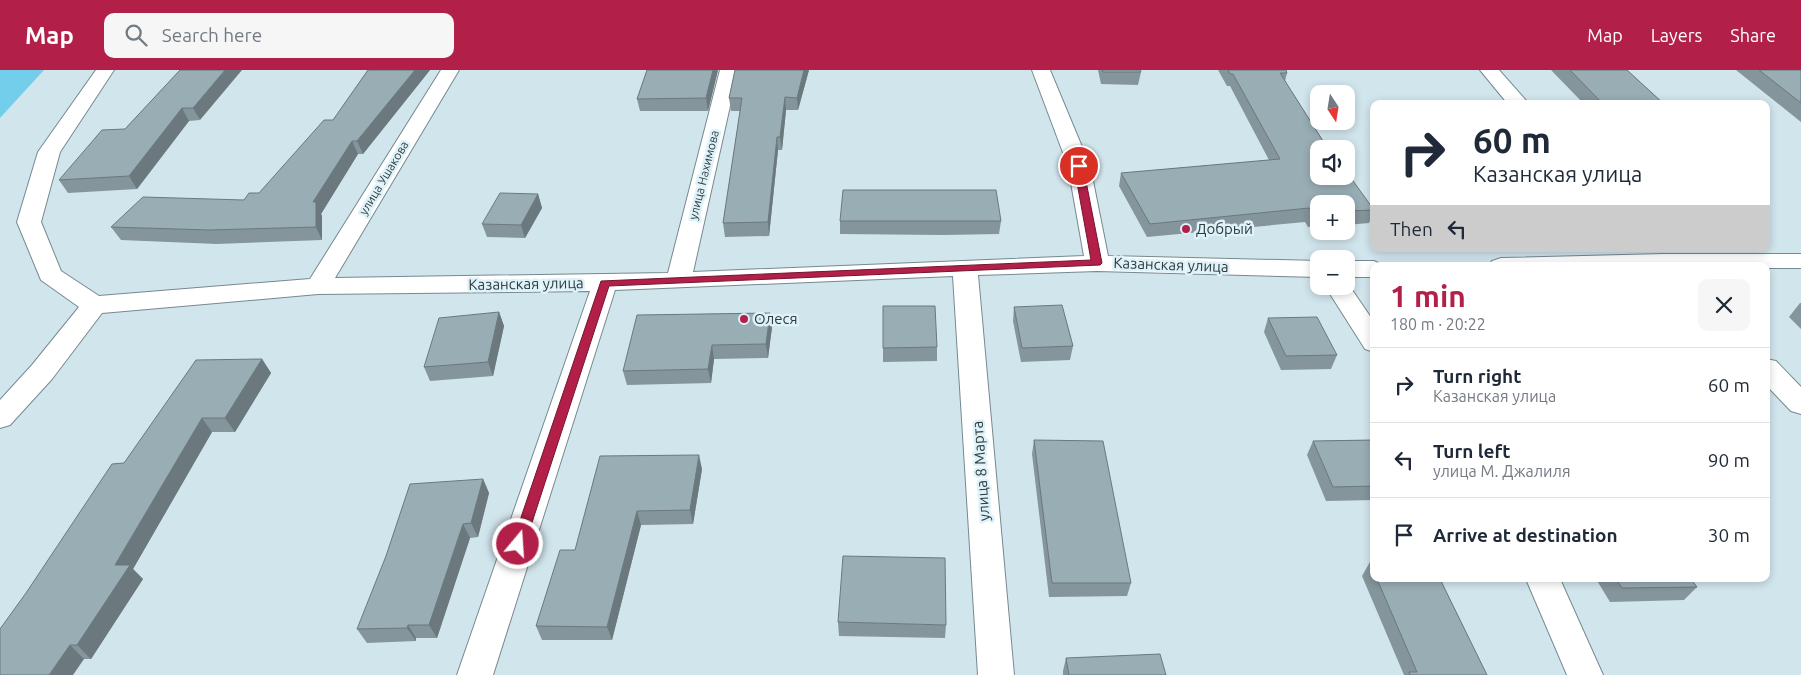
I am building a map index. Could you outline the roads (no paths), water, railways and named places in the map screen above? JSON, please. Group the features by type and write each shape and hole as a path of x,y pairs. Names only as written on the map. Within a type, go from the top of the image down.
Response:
{"street":[{"path":"0,418 42,372 94,305 50,275 29,222 49,152 106,70"},
{"name":"улица Ушакова","path":"318,286 450,70"},
{"name":"улица Нахимова","path":"678,281 729,70"},
{"path":"1041,70 1079,166 1097,263"},
{"path":"1488,70 1515,100"},
{"path":"1593,262 1661,259 1801,261"},
{"name":"Казанская улица","path":"94,305 318,286 678,281 965,267 1097,263 1310,269"},
{"name":"улица 8 Марта","path":"965,267 996,675"},
{"path":"1355,269 1370,269"},
{"path":"475,675 605,283"},
{"path":"1343,295 1370,337"},
{"path":"1770,372 1801,404"},
{"path":"1544,582 1585,675"}],"place":[{"name":"Добрый","path":"1186,229"},
{"name":"Олеся","path":"744,319"}]}
